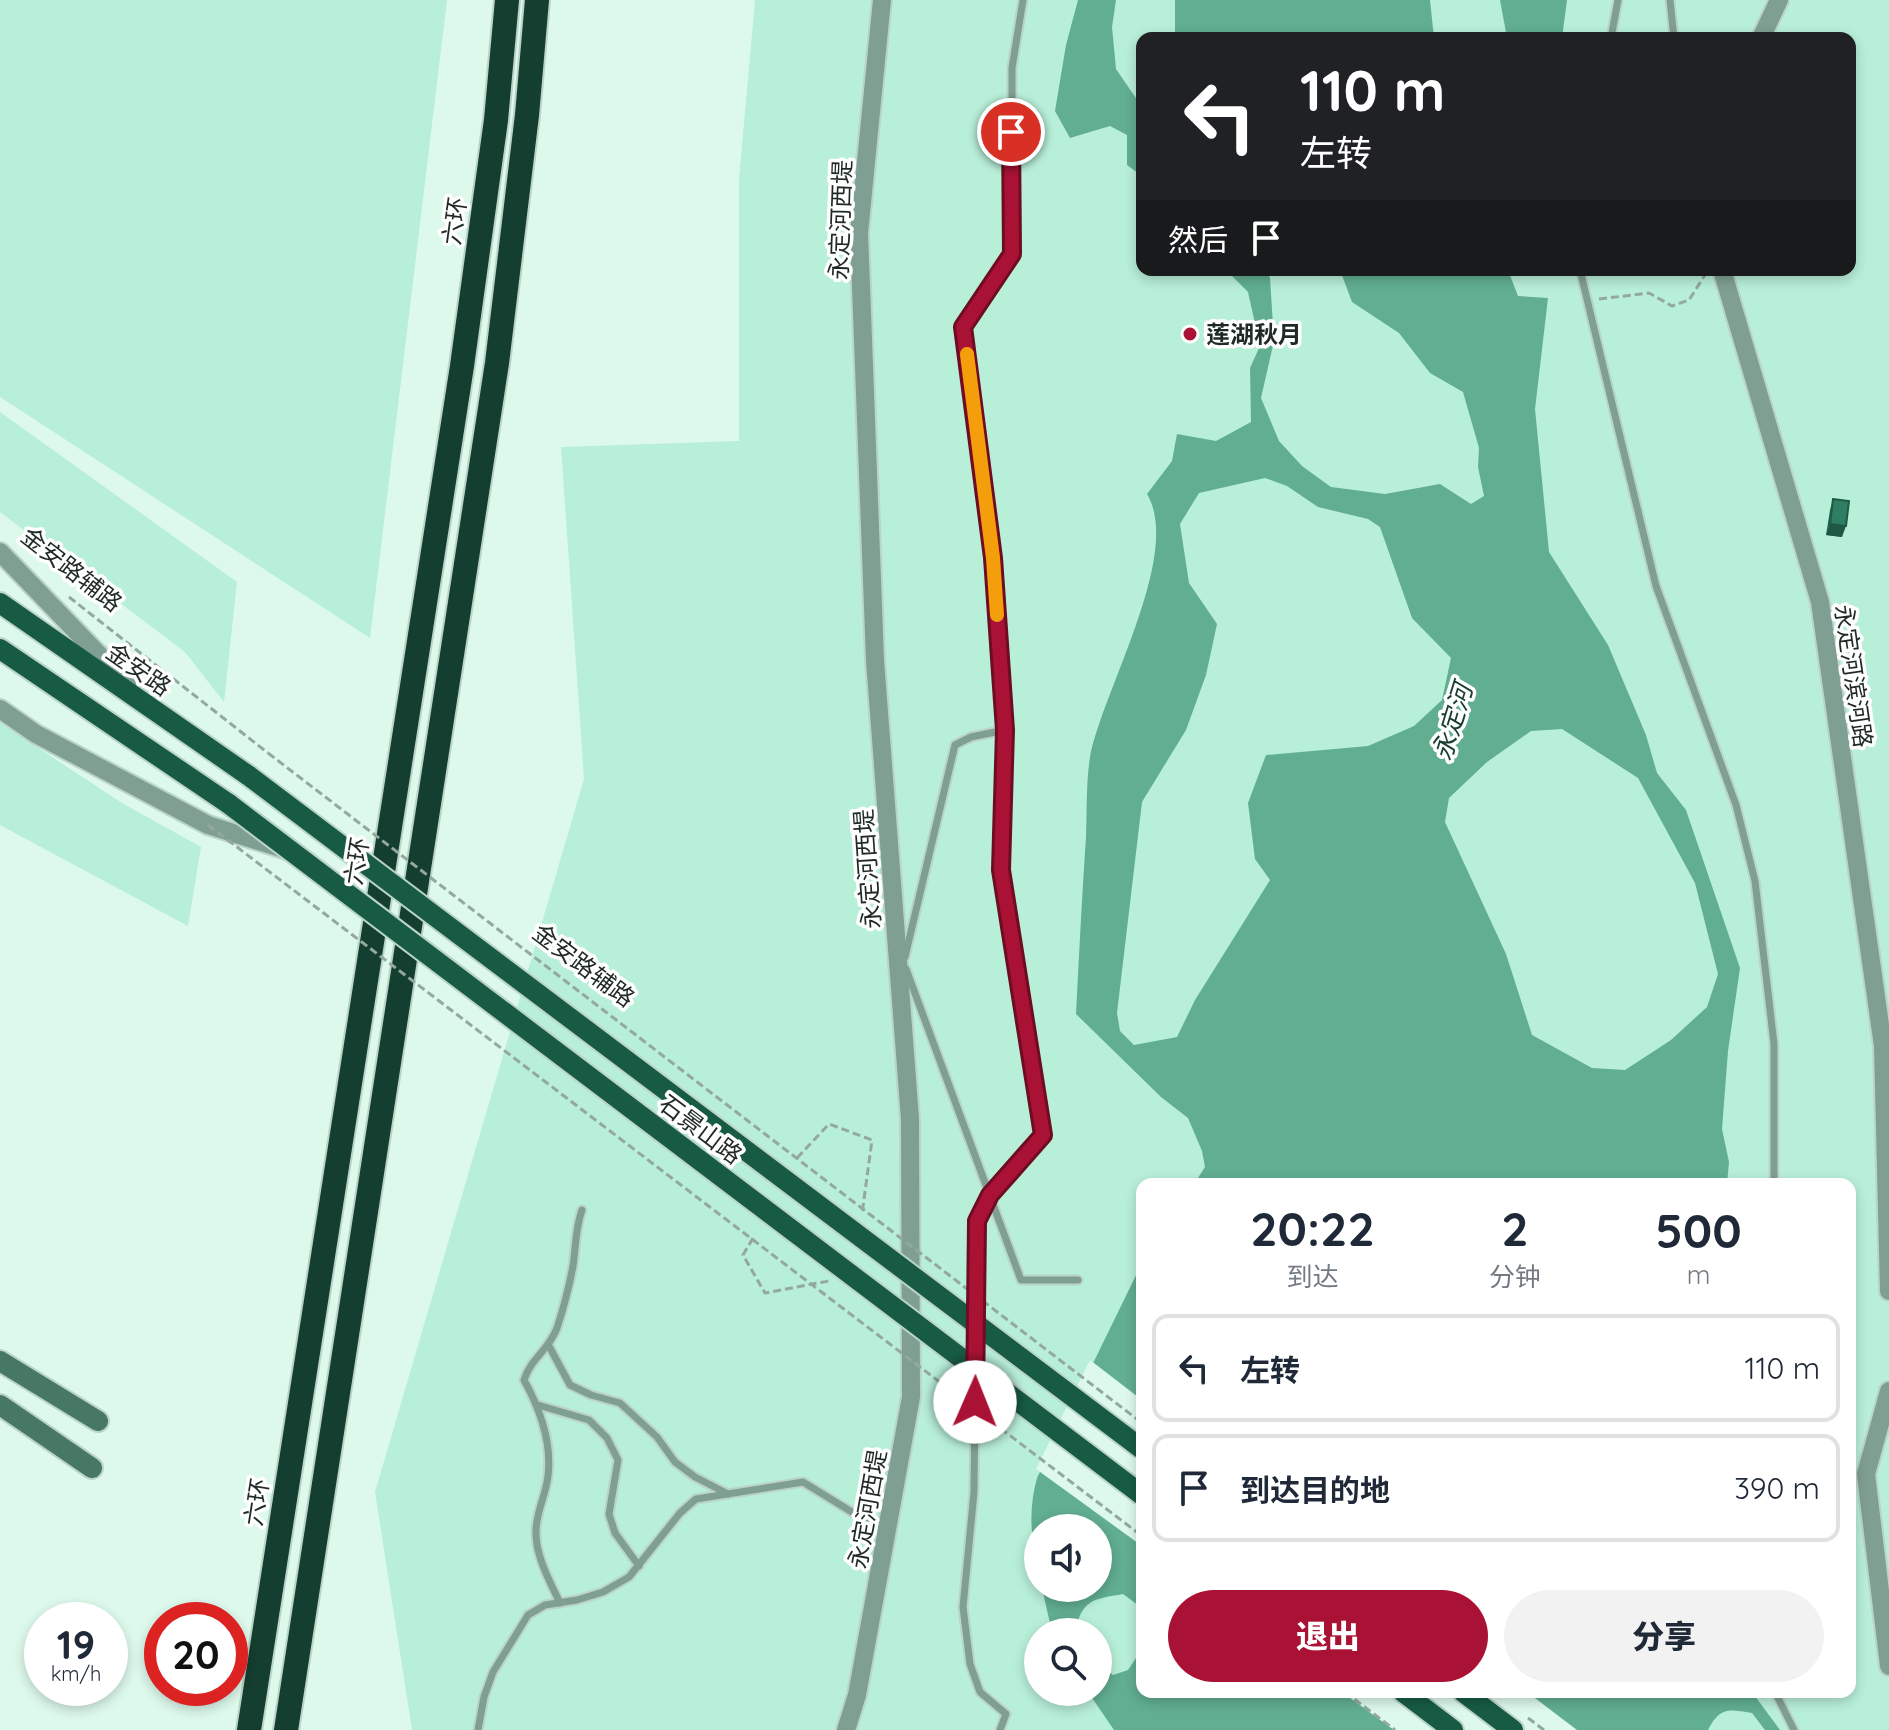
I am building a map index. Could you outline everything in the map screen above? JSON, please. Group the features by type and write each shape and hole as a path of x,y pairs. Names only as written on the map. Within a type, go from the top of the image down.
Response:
{"highway":[{"name":"六环","path":"249,1730 462,366 496,120 507,0"},
{"path":"286,1730 497,363 527,115 537,0"}],"main road":[{"name":"金安路","path":"0,603 249,776"},
{"name":"石景山路","path":"0,649 229,804 1136,1490"},
{"name":"石景山路","path":"249,776 1136,1444"},
{"path":"0,1361 98,1421"},
{"path":"0,1405 92,1468"},
{"path":"1411,1698 1453,1730"},
{"path":"1471,1698 1513,1730"}],"street":[{"name":"永定河西堤","path":"846,1730 857,1695 911,1397 910,1119 901,964 875,660 859,233 882,0"},
{"path":"1764,32 1779,0"},
{"name":"永定河滨河路","path":"1724,276 1820,602 1883,1046 1889,1291"},
{"name":"金安路辅路","path":"0,552 148,707"},
{"path":"0,709 36,734 208,825 290,851"},
{"path":"1889,1391 1866,1474 1889,1666"}],"lane":[{"path":"1000,1730 1006,1714 980,1692 970,1664 963,1607 974,1492 977,1221 990,1195 1043,1135 1001,870 1005,730 993,558 963,327 1012,254 1012,68 1023,0"},
{"path":"1612,32 1618,0"},
{"path":"1670,0 1673,32"},
{"path":"1581,276 1656,586 1736,805 1755,881 1774,1044 1774,1178"},
{"path":"1005,730 971,737 955,745 901,964 1021,1280 1078,1280"},
{"path":"560,1603 545,1572 536,1533 548,1476 544,1426 538,1405 524,1380 529,1365 549,1346 569,1289 577,1225 582,1210"},
{"path":"549,1346 570,1385 620,1403 657,1437 675,1462 695,1477 728,1494"},
{"path":"538,1405 589,1420 607,1438 618,1460 609,1514 615,1533 639,1566"},
{"path":"478,1730 484,1697 493,1672 528,1615 545,1605 603,1592 629,1577 680,1513 696,1499 803,1482 887,1534"},
{"path":"1778,1698 1794,1730"}],"path":[{"path":"1587,301 1649,293 1672,306 1689,300 1704,276"},
{"name":"金安路辅路","path":"59,589 268,753 1136,1418"},
{"path":"208,825 1136,1531"},
{"path":"797,1158 829,1124 872,1140 861,1221"},
{"path":"753,1238 743,1255 765,1293 835,1280"},
{"path":"1353,1698 1395,1730"}],"shaded area":[{"path":"0,0 447,0 370,638 0,397"},
{"path":"755,0 1889,0 1889,1730 412,1730 375,1492 584,779 561,447 739,441 739,179"},
{"path":"0,412 237,582 224,702 185,652 0,512"},
{"path":"0,723 122,803 201,847 188,926 0,825"}],"water":[{"path":"1078,0 1116,0 1112,27 1116,69 1136,98 1136,172 1127,165 1127,135 1110,126 1070,138 1055,111 1066,45"},
{"path":"1175,0 1430,0 1433,32 1175,32"},
{"path":"1500,0 1567,0 1563,32 1506,32"},
{"name":"永定河","path":"1232,276 1270,278 1274,341 1261,398 1279,441 1302,466 1331,487 1385,494 1440,484 1471,504 1484,496 1478,467 1479,448 1463,392 1430,373 1399,333 1352,302 1342,276 1510,276 1518,296 1548,298 1535,409 1549,552 1608,645 1646,735 1657,773 1686,810 1740,968 1728,1051 1722,1129 1729,1162 1728,1178 1198,1178 1205,1167 1202,1151 1188,1118 1161,1097 1076,1014 1090,757 1148,586 1155,551 1155,520 1147,494 1172,461 1177,434 1216,441 1251,422 1250,368 1260,346 1248,292","holes":["1265,478 1287,486 1318,507 1368,519 1380,527 1412,618 1451,658 1442,700 1414,726 1368,746 1266,755 1248,803 1255,859 1270,880 1195,1000 1177,1037 1134,1045 1120,1031 1117,1013 1142,802 1186,730 1206,675 1217,624 1189,583 1180,524 1199,493","1562,729 1638,778 1695,883 1718,974 1707,1007 1671,1040 1625,1070 1592,1068 1532,1035 1506,954 1445,822 1449,798 1487,762 1531,731"]},
{"path":"1136,1275 1136,1604 1123,1594 1112,1596 1112,1514 1032,1514 1037,1478"},
{"path":"1045,1602 1091,1602 1079,1618 1049,1618"},
{"path":"1136,1658 1136,1698 1756,1698 1780,1730 1765,1730 1752,1713 1726,1711 1717,1717 1708,1730 1114,1730 1098,1706 1112,1706 1113,1675 1128,1670"}],"pier":[{"path":"1090,1360 1136,1395 1136,1542 1112,1524 1112,1514 1098,1514 1036,1469"},
{"path":"1350,1698 1535,1698 1577,1730 1394,1730"}],"building":[{"path":"1833,499 1849,501 1846,526 1830,524"}],"slow traffic":[{"path":"967,354 993,558 997,615"}],"place":[{"name":"莲湖秋月","path":"1190,334"}],"route":[{"path":"975,1402 977,1221 990,1195 1043,1135 1001,870 1005,730 993,558 963,327 1012,254 1011,132"}]}
